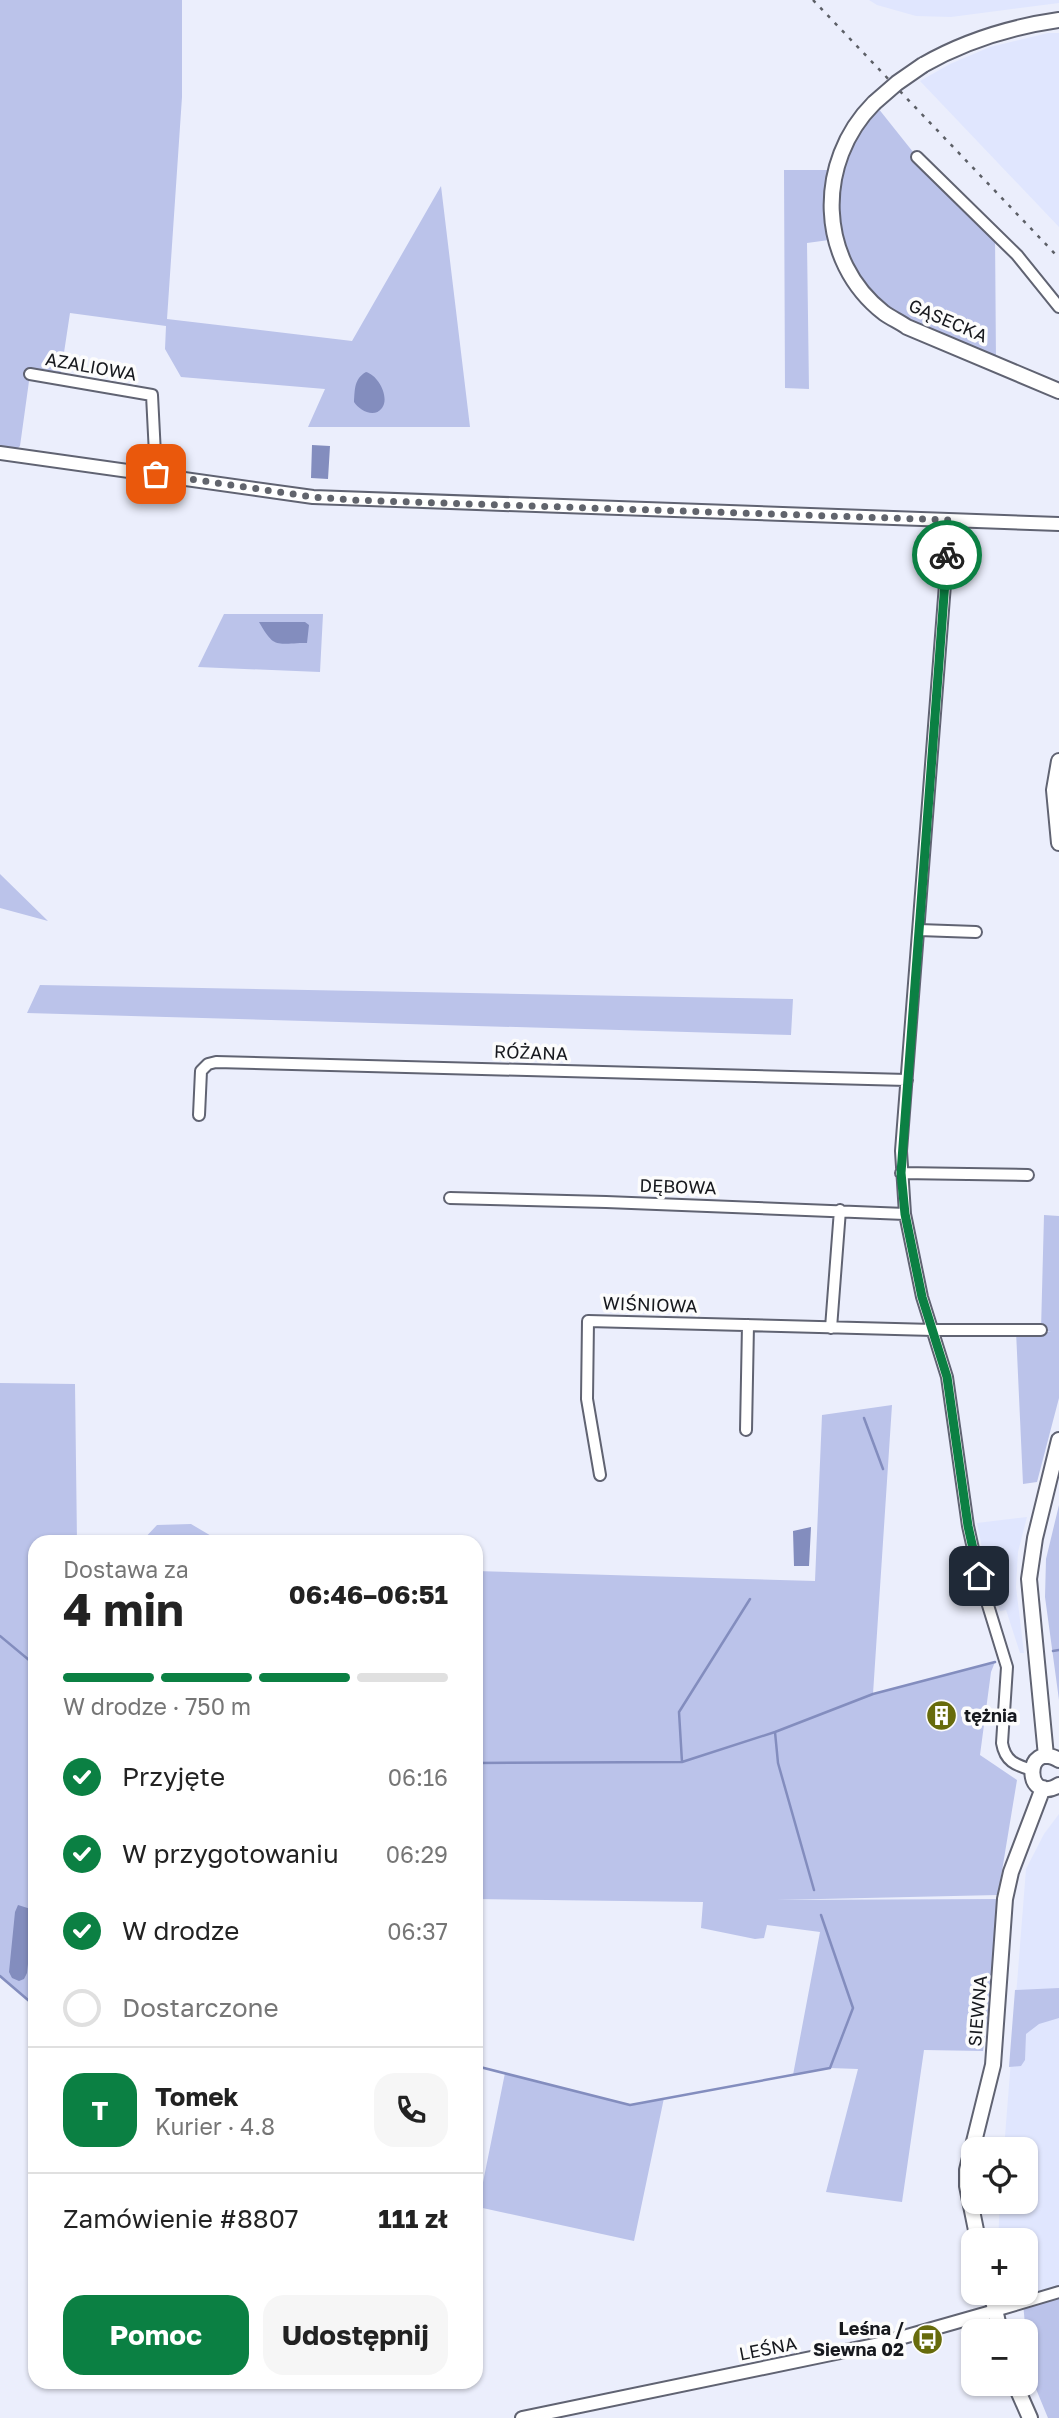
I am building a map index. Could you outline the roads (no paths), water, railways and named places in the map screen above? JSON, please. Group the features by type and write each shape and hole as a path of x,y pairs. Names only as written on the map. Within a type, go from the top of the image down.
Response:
{"main road":[{"name":"GĄSECKA","path":"1059,20 990,34 923,65 897,83 874,103 855,125 839,153 831,198 836,240 842,258 853,278 885,313 907,327 1059,391"},
{"path":"1059,761 1054,790 1059,843"},
{"path":"1059,1440 1035,1538 1030,1579 1030,1597 1053,1758 1037,1760 1032,1770 1035,1783 1043,1788 1052,1789 1059,1785"},
{"name":"SIEWNA","path":"976,2228 967,2186 967,2170 993,2065 1005,1899 1017,1850 1043,1788"},
{"path":"994,2305 997,2319"},
{"path":"1020,2396 1030,2418"}],"street":[{"path":"917,158 1017,255 1059,307"},
{"name":"AZALIOWA","path":"30,374 152,395 156,474"},
{"path":"0,453 313,497 352,500 1059,524"},
{"path":"950,520 901,1173 905,1214 922,1297 947,1377 968,1526 979,1576 1007,1667 1002,1743 1004,1753 1016,1765 1032,1770"},
{"path":"919,930 976,932"},
{"name":"RÓŻANA","path":"199,1115 201,1071 208,1064 216,1062 907,1080"},
{"path":"901,1173 1028,1175"},
{"name":"DĘBOWA","path":"450,1198 905,1214"},
{"path":"831,1328 840,1210"},
{"name":"WIŚNIOWA","path":"600,1475 587,1399 588,1321 1041,1331"},
{"path":"746,1430 748,1325"},
{"name":"LEŚNA","path":"522,2418 879,2344 1059,2292"}],"waterway":[{"path":"864,1418 883,1469"},
{"path":"682,1762 679,1712 750,1599"},
{"path":"0,1636 28,1659"},
{"path":"1053,1651 1059,1650"},
{"path":"814,1890 778,1763 775,1732 873,1694 995,1662"},
{"path":"483,1763 682,1762 775,1732"},
{"path":"483,2068 630,2105 830,2068 853,2008 821,1915"},
{"path":"0,1976 28,2000"}],"railway":[{"path":"813,0 1059,258"}],"place":[{"name":"tężnia","path":"941,1716"},
{"name":"Leśna / Siewna 02","path":"927,2339"}]}
